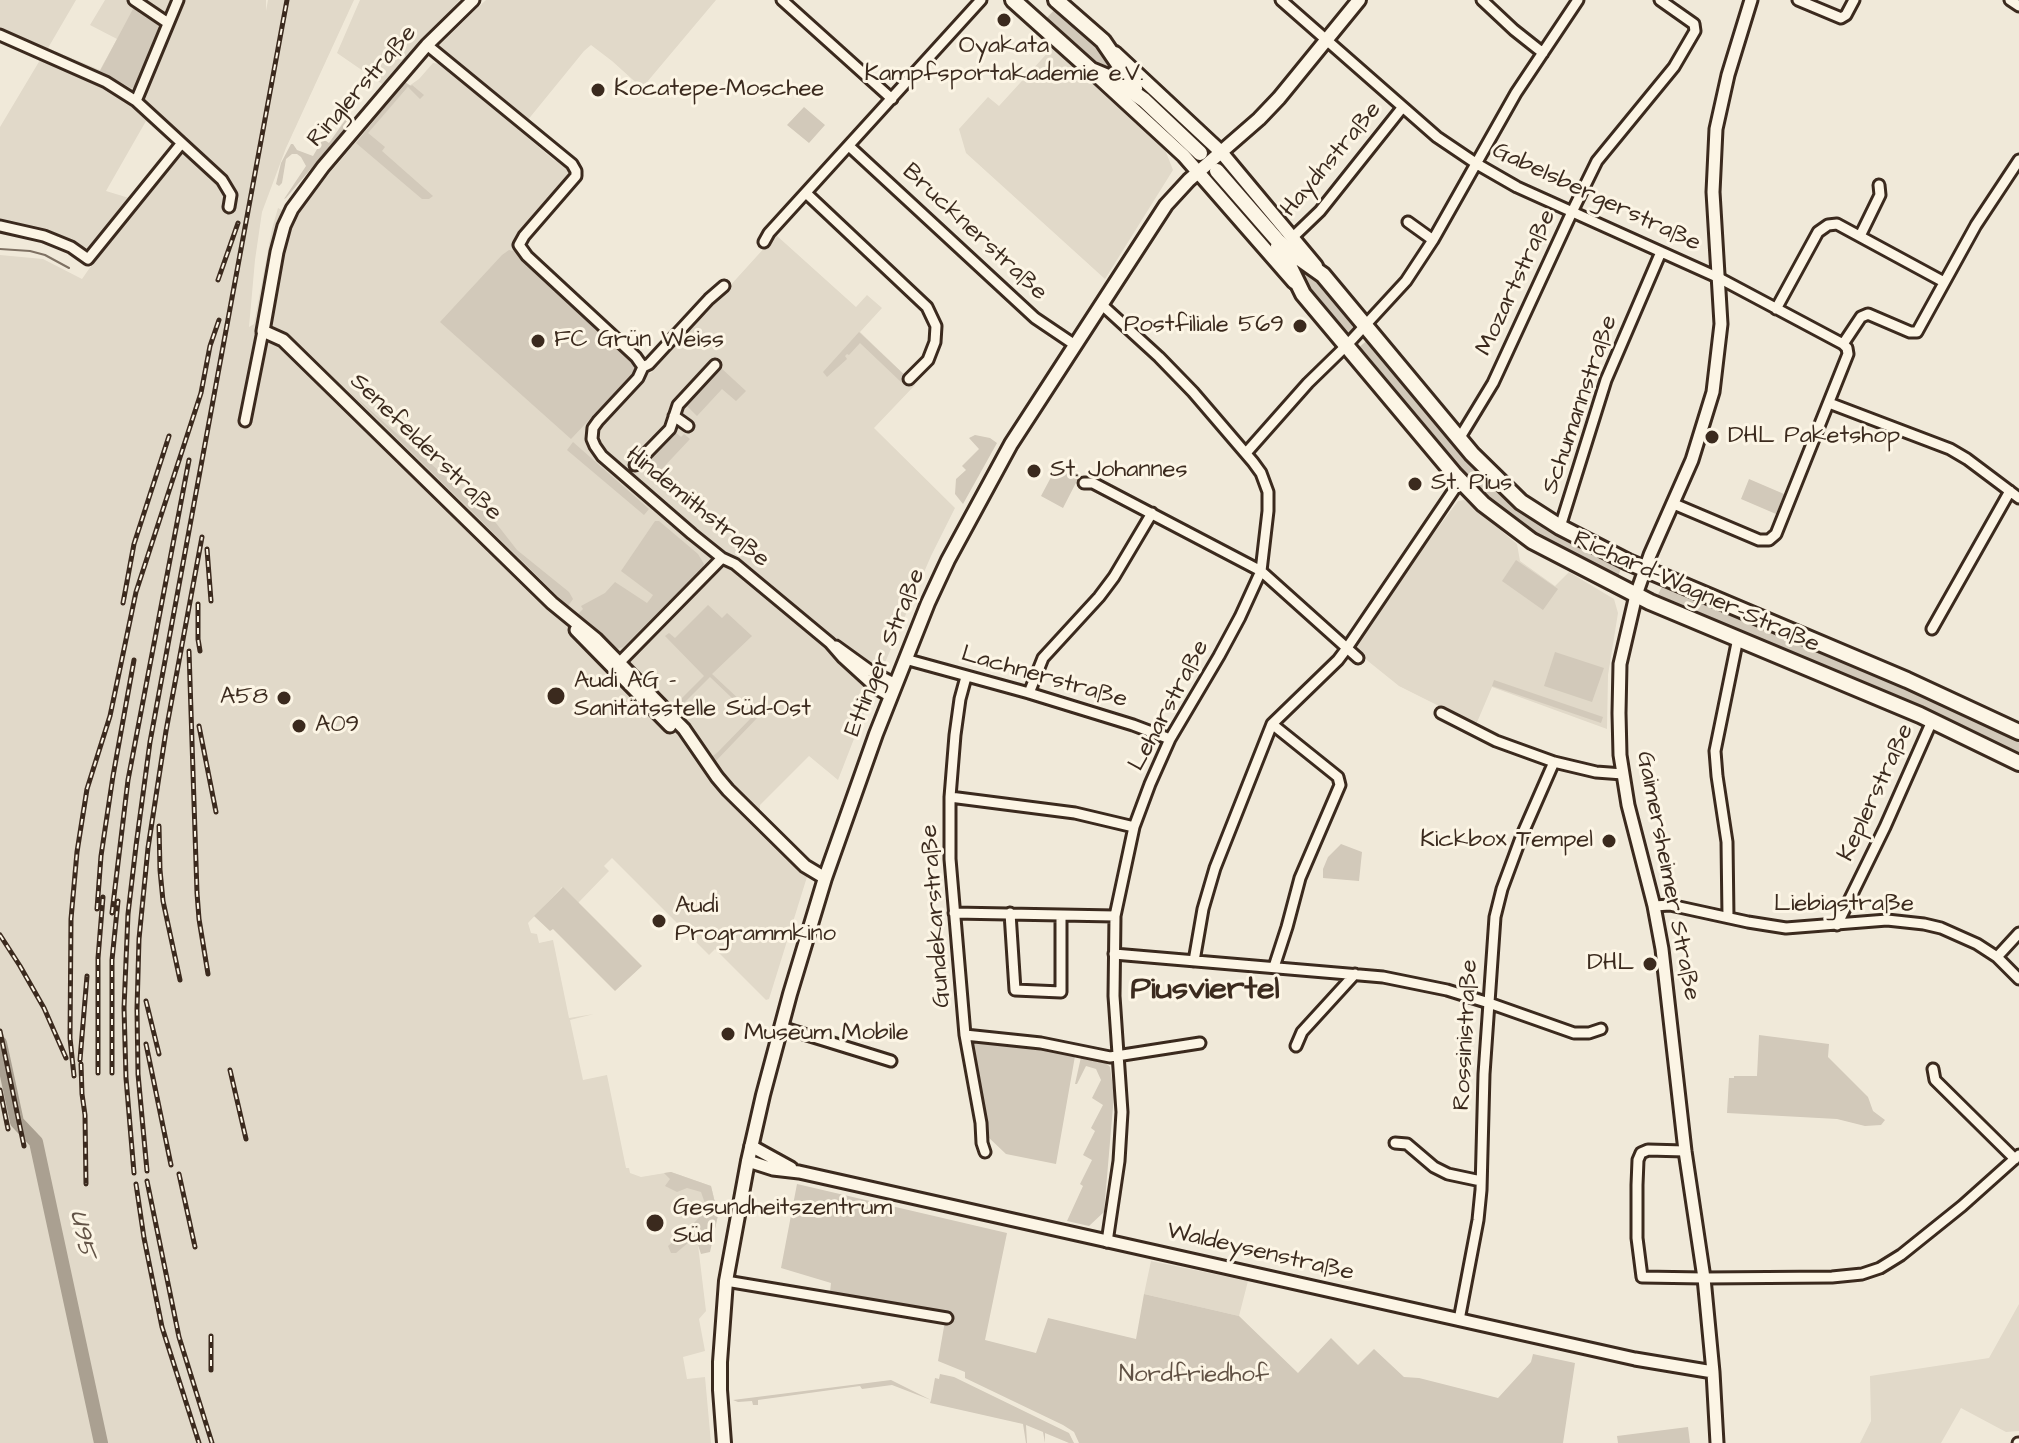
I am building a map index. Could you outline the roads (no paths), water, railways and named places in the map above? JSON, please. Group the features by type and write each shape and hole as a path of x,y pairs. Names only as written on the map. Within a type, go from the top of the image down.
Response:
{"main road":[{"path":"1013,0 1091,70 1115,80 1144,100"},
{"path":"1035,20 1054,0 1103,41 1144,100 1200,153"},
{"name":"Ettinger Straße","path":"724,1443 720,1362 726,1281 763,1095 825,878 893,690 944,570 1011,444 1166,205 1198,172 1263,116 1359,0"},
{"name":"Richard-Wagner-Straße","path":"1103,41 1221,152 1459,439 1521,502 1560,527 1645,569 1898,676 2019,732"},
{"name":"Richard-Wagner-Straße","path":"1091,70 1198,172 1460,481 1483,504 1532,541 1636,595 1932,721 2019,763"},
{"name":"Richard-Wagner-Straße","path":"1217,171 1284,255 1303,294"},
{"name":"Richard-Wagner-Straße","path":"1265,228 1292,253 1323,275"}],"street":[{"path":"134,0 168,23"},
{"path":"136,101 178,0"},
{"name":"Ringlerstraße","path":"263,331 277,252 292,209 323,167 427,45 473,0"},
{"path":"782,0 892,99"},
{"path":"764,242 981,0"},
{"name":"Gabelsbergerstraße","path":"1281,0 1402,108 1477,164 1517,187 1719,278 1843,344"},
{"path":"1482,0 1543,53"},
{"path":"1246,453 1406,281 1433,240 1516,93 1578,0"},
{"path":"1660,0 1675,4"},
{"name":"Gaimersheimer Straße","path":"1717,1443 1704,1278 1685,1151 1671,1013 1654,906 1628,805 1620,755 1620,664 1636,595 1692,460 1713,392 1721,324 1713,192 1716,129 1728,75 1751,0"},
{"path":"1798,0 1841,18 1854,0"},
{"path":"2010,0 2019,6"},
{"name":"Mozartstraße","path":"1459,439 1493,383 1597,161 1674,67 1695,31 1696,27 1675,4"},
{"path":"0,35 106,82 136,101 222,180 231,195 229,207"},
{"path":"427,45 572,164 576,176 519,245 643,367"},
{"name":"Haydnstraße","path":"1293,237 1320,211 1402,108"},
{"path":"0,226 44,236 71,247 88,259 181,144"},
{"name":"Brucknerstraße","path":"849,146 1035,318 1075,345"},
{"path":"1674,504 1759,540 1769,540 1776,534 1848,354 1843,344 1861,317 1868,314 1910,332 1917,332 1983,214 2019,160"},
{"path":"1860,236 1880,195 1879,185"},
{"path":"806,193 927,307 936,326 935,342 928,360 909,379"},
{"path":"1408,222 1433,240"},
{"path":"1776,309 1818,232 1828,225 1837,224 1944,282"},
{"name":"Schumannstraße","path":"1560,527 1606,380 1661,252"},
{"name":"Hindemithstraße","path":"724,286 643,367 638,378 593,428 592,439 602,456 722,558 735,564 830,643 881,677 893,690"},
{"name":"Leharstraße","path":"1101,304 1193,392 1246,453 1261,473 1268,492 1261,571 1240,617 1170,739 1134,827 1115,916 1114,996 1122,1112 1119,1161 1107,1242"},
{"path":"245,421 263,331"},
{"name":"Senefelderstraße","path":"263,331 283,340 616,666 707,762 728,790 805,866 825,878"},
{"path":"635,465 670,429 678,405 715,365"},
{"path":"1829,403 1950,449 2019,498"},
{"path":"674,416 688,426"},
{"path":"1194,961 1203,909 1215,868 1272,724 1338,660 1460,481"},
{"path":"1084,483 1093,483 1261,571 1358,658"},
{"path":"1932,629 2010,491"},
{"path":"1029,693 1043,658 1106,587 1152,513"},
{"path":"616,666 722,558"},
{"path":"1728,917 1727,842 1715,751 1738,638"},
{"name":"Lachnerstraße","path":"905,659 1029,693 1170,739"},
{"name":"Gundekarstraße","path":"966,677 957,716 950,797 950,859 965,1035 985,1152"},
{"path":"1441,713 1496,741 1554,762 1596,772 1623,774"},
{"name":"Keplerstraße","path":"1837,925 1932,721"},
{"path":"1272,724 1338,777 1340,785 1300,878 1274,967"},
{"name":"Rossinistraße","path":"1459,1320 1478,1220 1495,917 1522,835 1554,762"},
{"path":"950,797 1075,813 1134,827"},
{"name":"Liebigstraße","path":"1654,906 1670,905 1786,928 1887,920 1924,924 1977,944 1997,957 2019,979"},
{"path":"954,913 1115,916"},
{"path":"1010,913 1015,990 1061,992 1061,915"},
{"path":"1997,957 2019,933"},
{"path":"1114,954 1406,981 1447,990 1574,1033 1601,1029"},
{"path":"1296,1046 1302,1032 1355,974"},
{"path":"781,1027 891,1061"},
{"path":"965,1035 1041,1043 1110,1057 1200,1043"},
{"path":"1685,1151 1648,1150 1641,1153 1638,1160 1637,1238 1642,1277 1832,1277 1862,1274 1880,1268 1901,1255 2017,1157 1935,1080 1933,1069"},
{"path":"1395,1143 1407,1144 1434,1167 1448,1174 1481,1181"},
{"name":"Waldeysenstraße","path":"751,1146 799,1172"},
{"name":"Waldeysenstraße","path":"748,1161 1635,1359 1713,1372"},
{"path":"726,1281 947,1318"}],"waterway":[{"path":"0,249 45,255 69,268"},
{"name":"U95","path":"0,1043 17,1122 36,1142 101,1443"}],"railway":[{"path":"134,1173 124,1008 128,914 136,846 150,742 287,0"},
{"path":"218,280 238,223"},
{"path":"74,1076 70,1038 71,919 87,789 110,716 136,592 201,393 210,346 219,320"},
{"path":"123,603 134,544 169,436"},
{"path":"112,913 128,780 189,460"},
{"path":"147,1171 138,1074 139,939 148,848 166,731 202,537"},
{"path":"207,549 211,601"},
{"path":"198,604 200,651"},
{"path":"189,651 197,893 208,974"},
{"path":"97,909 101,856 134,660"},
{"path":"199,726 216,812"},
{"path":"159,826 163,901 180,980"},
{"path":"98,1073 98,958 103,897"},
{"path":"112,1073 112,960 118,901"},
{"path":"0,935 44,1008 66,1058"},
{"path":"80,1060 87,976"},
{"path":"146,1001 159,1054"},
{"path":"0,1031 24,1146"},
{"path":"146,1044 171,1165"},
{"path":"81,1064 86,1184"},
{"path":"230,1070 246,1139"},
{"path":"0,1090 8,1129"},
{"path":"179,1174 195,1247"},
{"path":"147,1181 179,1337 212,1443"},
{"path":"136,1184 162,1327 199,1443"},
{"path":"211,1336 211,1370"}],"place":[{"name":"Oyakata Kampfsportakademie e.V.","path":"1004,20"},
{"name":"Kocatepe-Moschee","path":"598,90"},
{"name":"Postfiliale 569","path":"1300,326"},
{"name":"FC Grün Weiss","path":"538,341"},
{"name":"DHL Paketshop","path":"1712,437"},
{"name":"St. Johannes","path":"1034,471"},
{"name":"St. Pius","path":"1415,484"},
{"name":"Audi AG - Sanitätsstelle Süd-Ost","path":"556,696"},
{"name":"A58","path":"284,698"},
{"name":"A09","path":"299,726"},
{"name":"Kickbox Tempel","path":"1609,841"},
{"name":"Audi Programmkino","path":"659,921"},
{"name":"DHL","path":"1650,964"},
{"name":"Museum Mobile","path":"728,1034"},
{"name":"Gesundheitszentrum Süd","path":"655,1223"}],"district":[{"name":"Piusviertel","path":"1205,991"}],"park label":[{"name":"Nordfriedhof","path":"1194,1376"}]}
